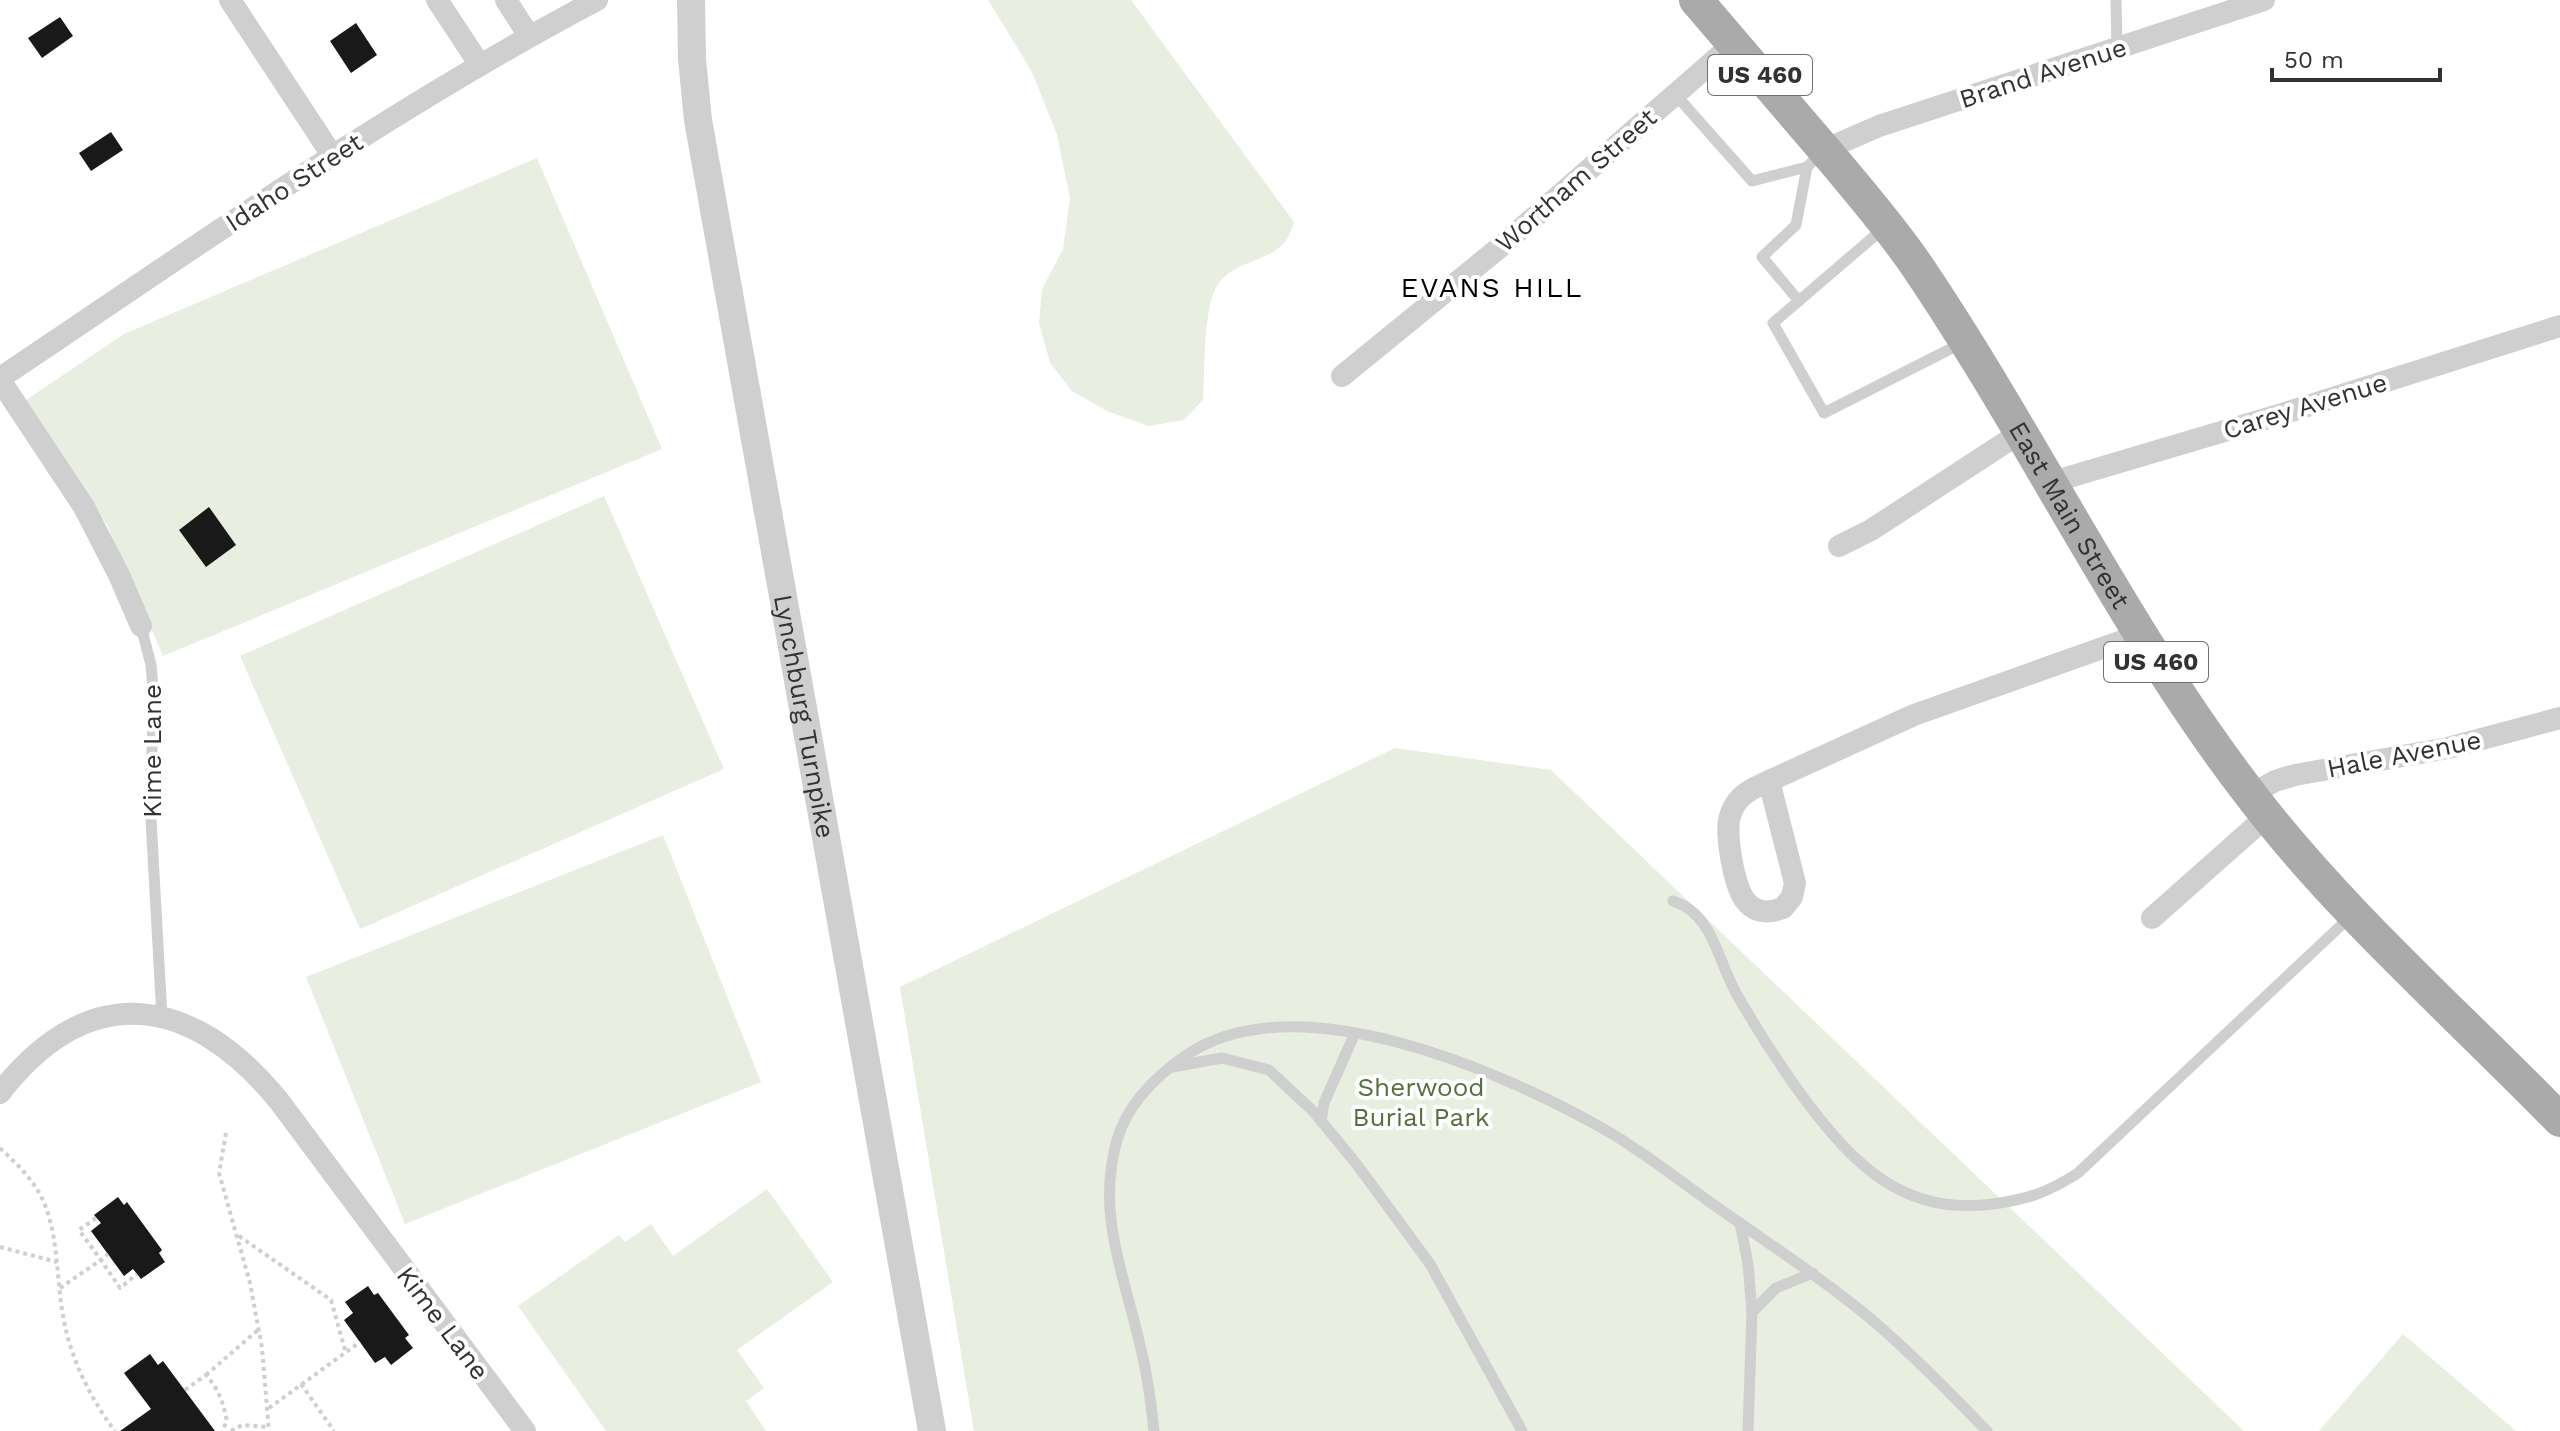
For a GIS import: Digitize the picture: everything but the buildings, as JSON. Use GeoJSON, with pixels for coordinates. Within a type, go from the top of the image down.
{"type":"FeatureCollection","features":[{"type":"Feature","properties":{"kind":"main road","name":"East Main Street"},"geometry":{"type":"LineString","coordinates":[[1696,0],[1733,44],[1816,158],[1888,225],[1966,341],[2181,701],[2258,805],[2354,913],[2560,1120]]}},
{"type":"Feature","properties":{"kind":"street"},"geometry":{"type":"LineString","coordinates":[[230,0],[332,155]]}},
{"type":"Feature","properties":{"kind":"street"},"geometry":{"type":"LineString","coordinates":[[437,0],[480,65]]}},
{"type":"Feature","properties":{"kind":"street"},"geometry":{"type":"LineString","coordinates":[[506,0],[529,36]]}},
{"type":"Feature","properties":{"kind":"street","name":"Idaho Street"},"geometry":{"type":"LineString","coordinates":[[0,379],[332,155],[529,36],[597,0]]}},
{"type":"Feature","properties":{"kind":"street","name":"Lynchburg Turnpike"},"geometry":{"type":"LineString","coordinates":[[691,0],[692,59],[698,120],[932,1431]]}},
{"type":"Feature","properties":{"kind":"street","name":"Brand Avenue"},"geometry":{"type":"LineString","coordinates":[[1816,158],[1879,126],[2117,49],[2214,8],[2264,0]]}},
{"type":"Feature","properties":{"kind":"street","name":"Wortham Street"},"geometry":{"type":"LineString","coordinates":[[1342,376],[1499,248],[1733,44]]}},
{"type":"Feature","properties":{"kind":"street","name":"Carey Avenue"},"geometry":{"type":"LineString","coordinates":[[2049,483],[2282,414],[2560,326]]}},
{"type":"Feature","properties":{"kind":"street","name":"Kime Lane"},"geometry":{"type":"LineString","coordinates":[[0,379],[84,507],[141,626]]}},
{"type":"Feature","properties":{"kind":"street"},"geometry":{"type":"LineString","coordinates":[[1839,546],[1871,530],[2020,433]]}},
{"type":"Feature","properties":{"kind":"street"},"geometry":{"type":"LineString","coordinates":[[1769,781],[1795,883],[1792,897],[1783,908],[1762,912],[1743,898],[1735,881],[1729,844],[1729,815],[1748,791],[1769,781],[1914,715],[2139,635]]}},
{"type":"Feature","properties":{"kind":"street","name":"Hale Avenue"},"geometry":{"type":"LineString","coordinates":[[2152,918],[2258,805],[2275,781],[2448,748],[2560,718]]}},
{"type":"Feature","properties":{"kind":"street","name":"Kime Lane"},"geometry":{"type":"LineString","coordinates":[[0,1093],[26,1064],[77,1027],[102,1016],[126,1012],[162,1018],[204,1033],[235,1054],[258,1075],[525,1431]]}},
{"type":"Feature","properties":{"kind":"lane"},"geometry":{"type":"LineString","coordinates":[[2116,0],[2117,49]]}},
{"type":"Feature","properties":{"kind":"lane"},"geometry":{"type":"LineString","coordinates":[[1675,94],[1752,181],[1816,158]]}},
{"type":"Feature","properties":{"kind":"lane"},"geometry":{"type":"LineString","coordinates":[[1799,301],[1762,257],[1796,225],[1816,158]]}},
{"type":"Feature","properties":{"kind":"lane"},"geometry":{"type":"LineString","coordinates":[[1888,225],[1773,323],[1824,413],[1966,341]]}},
{"type":"Feature","properties":{"kind":"lane","name":"Kime Lane"},"geometry":{"type":"LineString","coordinates":[[141,626],[151,665],[154,700],[150,801],[162,1018]]}},
{"type":"Feature","properties":{"kind":"lane"},"geometry":{"type":"LineString","coordinates":[[1673,901],[1688,906],[1703,921],[1734,989],[1756,1027],[1830,1133],[1859,1163],[1883,1183],[1915,1198],[1943,1205],[1979,1206],[2028,1199],[2052,1190],[2078,1173],[2354,913]]}},
{"type":"Feature","properties":{"kind":"lane"},"geometry":{"type":"LineString","coordinates":[[1154,1431],[1141,1345],[1111,1235],[1110,1174],[1118,1138],[1129,1112],[1145,1089],[1168,1068],[1206,1043],[1238,1032],[1303,1026],[1355,1033],[1414,1048],[1542,1097],[1604,1129],[1813,1273],[1873,1321],[1987,1431]]}},
{"type":"Feature","properties":{"kind":"lane"},"geometry":{"type":"LineString","coordinates":[[1321,1121],[1324,1103],[1355,1033]]}},
{"type":"Feature","properties":{"kind":"lane"},"geometry":{"type":"LineString","coordinates":[[1168,1068],[1222,1058],[1269,1070],[1321,1121],[1430,1264],[1522,1431]]}},
{"type":"Feature","properties":{"kind":"lane"},"geometry":{"type":"LineString","coordinates":[[1740,1223],[1748,1264],[1752,1312],[1748,1431]]}},
{"type":"Feature","properties":{"kind":"lane"},"geometry":{"type":"LineString","coordinates":[[1752,1312],[1776,1288],[1813,1273]]}},
{"type":"Feature","properties":{"kind":"path"},"geometry":{"type":"LineString","coordinates":[[226,1133],[219,1173],[250,1283],[269,1408],[269,1429],[242,1425],[231,1431]]}},
{"type":"Feature","properties":{"kind":"path"},"geometry":{"type":"LineString","coordinates":[[0,1148],[29,1176],[44,1203],[53,1229],[65,1325],[73,1356],[90,1392],[115,1431]]}},
{"type":"Feature","properties":{"kind":"path"},"geometry":{"type":"LineString","coordinates":[[96,1218],[79,1230],[120,1288],[137,1274]]}},
{"type":"Feature","properties":{"kind":"path"},"geometry":{"type":"LineString","coordinates":[[237,1235],[331,1300],[345,1350]]}},
{"type":"Feature","properties":{"kind":"path"},"geometry":{"type":"LineString","coordinates":[[0,1247],[57,1262]]}},
{"type":"Feature","properties":{"kind":"path"},"geometry":{"type":"LineString","coordinates":[[60,1288],[108,1254]]}},
{"type":"Feature","properties":{"kind":"path"},"geometry":{"type":"LineString","coordinates":[[185,1390],[259,1329]]}},
{"type":"Feature","properties":{"kind":"path"},"geometry":{"type":"LineString","coordinates":[[269,1408],[360,1342]]}},
{"type":"Feature","properties":{"kind":"path"},"geometry":{"type":"LineString","coordinates":[[206,1375],[220,1393],[224,1406],[227,1421],[222,1431]]}},
{"type":"Feature","properties":{"kind":"path"},"geometry":{"type":"LineString","coordinates":[[301,1384],[334,1431]]}},
{"type":"Feature","properties":{"kind":"green space"},"geometry":{"type":"Polygon","coordinates":[[[988,0],[1131,0],[1294,222],[1283,244],[1229,273],[1216,288],[1207,326],[1203,400],[1184,420],[1148,426],[1107,411],[1072,391],[1050,363],[1039,323],[1042,289],[1063,249],[1070,198],[1057,135],[1032,72],[988,0]]]}},
{"type":"Feature","properties":{"kind":"green space"},"geometry":{"type":"Polygon","coordinates":[[[537,158],[662,449],[163,656],[107,525],[26,400],[124,334],[537,158]]]}},
{"type":"Feature","properties":{"kind":"green space"},"geometry":{"type":"Polygon","coordinates":[[[604,496],[724,769],[360,929],[240,656],[604,496]]]}},
{"type":"Feature","properties":{"kind":"green space","name":"Sherwood Burial Park"},"geometry":{"type":"Polygon","coordinates":[[[1395,748],[1551,770],[2244,1431],[974,1431],[900,987],[1395,748]]]}},
{"type":"Feature","properties":{"kind":"green space"},"geometry":{"type":"Polygon","coordinates":[[[663,835],[761,1082],[405,1224],[306,977],[663,835]]]}},
{"type":"Feature","properties":{"kind":"green space"},"geometry":{"type":"Polygon","coordinates":[[[767,1189],[833,1282],[737,1350],[764,1388],[746,1401],[766,1431],[606,1431],[518,1306],[619,1235],[625,1242],[651,1224],[673,1256],[767,1189]]]}},
{"type":"Feature","properties":{"kind":"green space"},"geometry":{"type":"Polygon","coordinates":[[[2403,1334],[2516,1431],[2319,1431],[2403,1334]]]}},
{"type":"Feature","properties":{"kind":"district","name":"EVANS HILL"},"geometry":{"type":"Point","coordinates":[1492,287]}}]}
